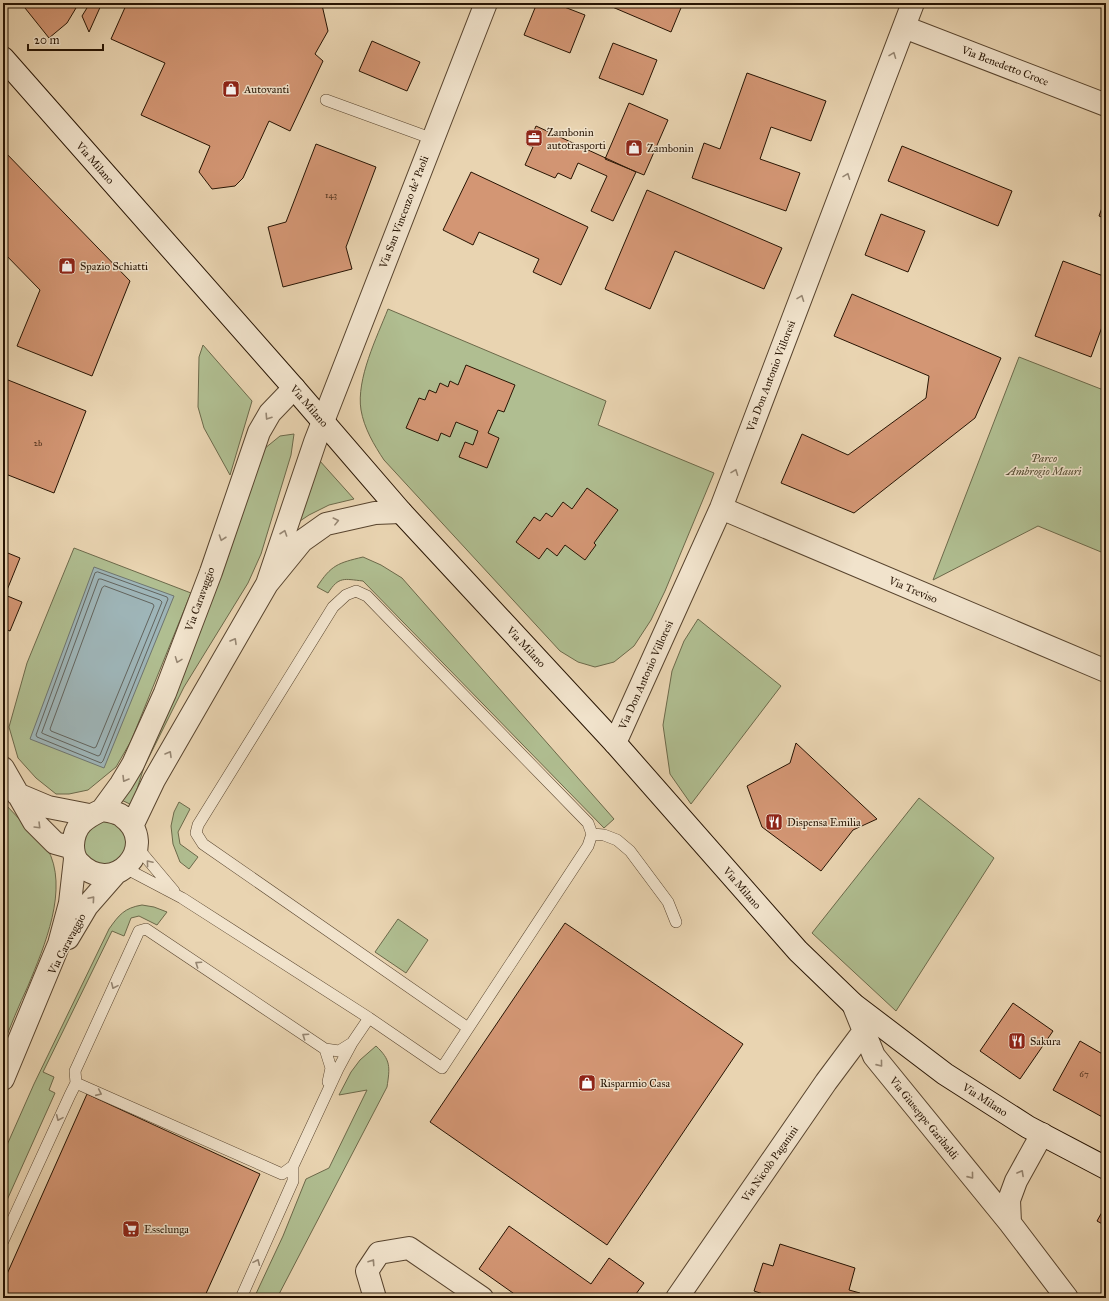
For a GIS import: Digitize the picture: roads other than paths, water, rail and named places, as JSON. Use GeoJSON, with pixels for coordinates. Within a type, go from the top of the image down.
{"type":"FeatureCollection","features":[{"type":"Feature","properties":{"kind":"street","name":"Via San Vincenzo de' Paoli"},"geometry":{"type":"LineString","coordinates":[[323,422],[486,3]]}},
{"type":"Feature","properties":{"kind":"street","name":"Via Don Antonio Villoresi"},"geometry":{"type":"LineString","coordinates":[[615,743],[721,508],[913,3]]}},
{"type":"Feature","properties":{"kind":"street","name":"Via Benedetto Croce"},"geometry":{"type":"LineString","coordinates":[[904,27],[1106,106]]}},
{"type":"Feature","properties":{"kind":"street","name":"Via Milano"},"geometry":{"type":"LineString","coordinates":[[3,58],[294,388],[401,512],[615,743],[798,951],[853,1004],[945,1074],[1017,1120],[1106,1168]]}},
{"type":"Feature","properties":{"kind":"street","name":"Via Caravaggio"},"geometry":{"type":"LineString","coordinates":[[96,813],[121,784],[134,764],[165,693],[210,572],[259,432],[270,413],[294,388]]}},
{"type":"Feature","properties":{"kind":"street"},"geometry":{"type":"LineString","coordinates":[[267,584],[323,422]]}},
{"type":"Feature","properties":{"kind":"street","name":"Via Treviso"},"geometry":{"type":"LineString","coordinates":[[721,508],[1106,671]]}},
{"type":"Feature","properties":{"kind":"street"},"geometry":{"type":"LineString","coordinates":[[132,826],[154,780],[267,584],[302,541],[326,524],[375,513],[401,512]]}},
{"type":"Feature","properties":{"kind":"street"},"geometry":{"type":"LineString","coordinates":[[3,768],[17,794],[34,822],[56,843],[74,853],[83,867],[93,873],[104,876],[120,871],[134,858],[137,847],[136,836],[132,826],[121,816],[48,807],[17,794]]}},
{"type":"Feature","properties":{"kind":"street"},"geometry":{"type":"LineString","coordinates":[[74,853],[74,836],[78,826],[96,813]]}},
{"type":"Feature","properties":{"kind":"street","name":"Via Caravaggio"},"geometry":{"type":"LineString","coordinates":[[3,1078],[59,944],[70,903],[74,853]]}},
{"type":"Feature","properties":{"kind":"street","name":"Via Caravaggio"},"geometry":{"type":"LineString","coordinates":[[28,1020],[68,939],[87,906],[120,871]]}},
{"type":"Feature","properties":{"kind":"street","name":"Via Giuseppe Garibaldi"},"geometry":{"type":"LineString","coordinates":[[853,1004],[874,1056],[1010,1223],[1067,1298]]}},
{"type":"Feature","properties":{"kind":"street","name":"Via Nicolò Paganini"},"geometry":{"type":"LineString","coordinates":[[677,1298],[826,1082],[864,1031]]}},
{"type":"Feature","properties":{"kind":"street"},"geometry":{"type":"LineString","coordinates":[[1010,1223],[1009,1200],[1016,1181],[1042,1134]]}},
{"type":"Feature","properties":{"kind":"street"},"geometry":{"type":"LineString","coordinates":[[375,1298],[367,1271],[379,1253],[409,1248],[482,1298]]}},
{"type":"Feature","properties":{"kind":"lane"},"geometry":{"type":"LineString","coordinates":[[326,100],[433,139]]}},
{"type":"Feature","properties":{"kind":"lane"},"geometry":{"type":"LineString","coordinates":[[120,871],[182,898],[369,1018],[442,1068],[588,846],[592,834],[588,823],[367,596],[356,591],[346,595],[333,607],[198,825],[196,833],[203,844],[468,1028]]}},
{"type":"Feature","properties":{"kind":"lane"},"geometry":{"type":"LineString","coordinates":[[592,834],[604,835],[617,840],[630,852],[668,902],[676,922]]}},
{"type":"Feature","properties":{"kind":"lane"},"geometry":{"type":"LineString","coordinates":[[137,847],[182,898]]}},
{"type":"Feature","properties":{"kind":"lane"},"geometry":{"type":"LineString","coordinates":[[3,1241],[76,1083],[75,1071],[139,931],[146,929],[325,1050],[339,1051],[352,1043]]}},
{"type":"Feature","properties":{"kind":"lane"},"geometry":{"type":"LineString","coordinates":[[241,1298],[292,1181],[293,1166],[324,1098],[352,1043],[369,1018]]}},
{"type":"Feature","properties":{"kind":"lane"},"geometry":{"type":"LineString","coordinates":[[324,1098],[331,1068],[325,1050]]}},
{"type":"Feature","properties":{"kind":"lane"},"geometry":{"type":"LineString","coordinates":[[76,1083],[282,1174],[293,1166]]}},
{"type":"Feature","properties":{"kind":"water"},"geometry":{"type":"Polygon","coordinates":[[[94,567],[174,596],[104,768],[30,739],[94,567]]]}},
{"type":"Feature","properties":{"kind":"place","name":"Autovanti"},"geometry":{"type":"Point","coordinates":[231,89]}},
{"type":"Feature","properties":{"kind":"place","name":"Zambonin autotrasporti"},"geometry":{"type":"Point","coordinates":[534,138]}},
{"type":"Feature","properties":{"kind":"place","name":"Zambonin"},"geometry":{"type":"Point","coordinates":[634,148]}},
{"type":"Feature","properties":{"kind":"place","name":"Spazio Schiatti"},"geometry":{"type":"Point","coordinates":[67,266]}},
{"type":"Feature","properties":{"kind":"place","name":"Dispensa Emilia"},"geometry":{"type":"Point","coordinates":[774,822]}},
{"type":"Feature","properties":{"kind":"place","name":"Sakura"},"geometry":{"type":"Point","coordinates":[1017,1041]}},
{"type":"Feature","properties":{"kind":"place","name":"Risparmio Casa"},"geometry":{"type":"Point","coordinates":[587,1083]}},
{"type":"Feature","properties":{"kind":"place","name":"Esselunga"},"geometry":{"type":"Point","coordinates":[131,1229]}},
{"type":"Feature","properties":{"kind":"park label","name":"Parco Ambrogio Mauri"},"geometry":{"type":"Point","coordinates":[1044,464]}}]}
